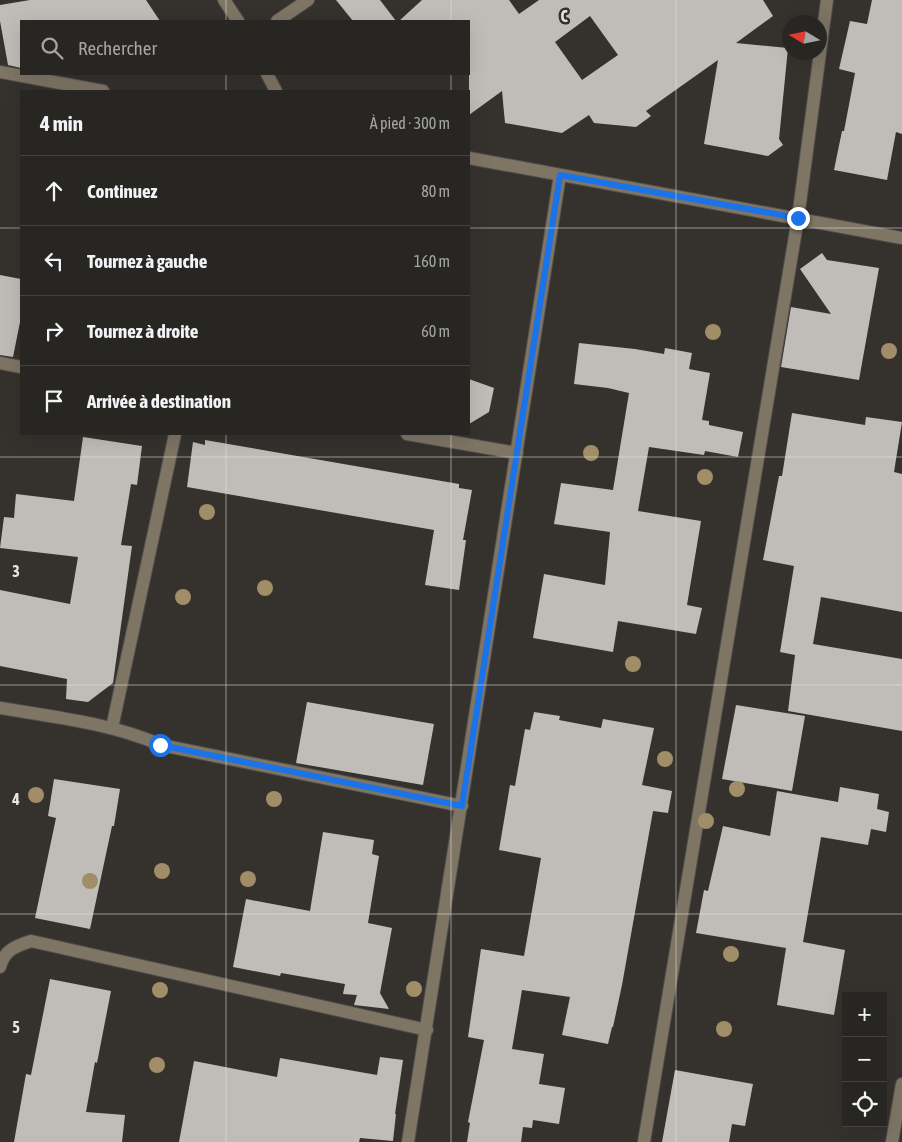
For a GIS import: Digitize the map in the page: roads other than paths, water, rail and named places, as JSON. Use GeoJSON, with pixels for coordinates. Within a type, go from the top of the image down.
{"type":"FeatureCollection","features":[{"type":"Feature","properties":{"kind":"street"},"geometry":{"type":"LineString","coordinates":[[224,0],[237,20]]}},
{"type":"Feature","properties":{"kind":"street"},"geometry":{"type":"LineString","coordinates":[[278,20],[308,0]]}},
{"type":"Feature","properties":{"kind":"street"},"geometry":{"type":"LineString","coordinates":[[644,1142],[798,218],[827,0]]}},
{"type":"Feature","properties":{"kind":"street"},"geometry":{"type":"LineString","coordinates":[[0,72],[98,90]]}},
{"type":"Feature","properties":{"kind":"street"},"geometry":{"type":"LineString","coordinates":[[268,75],[275,90]]}},
{"type":"Feature","properties":{"kind":"street"},"geometry":{"type":"LineString","coordinates":[[470,158],[902,238]]}},
{"type":"Feature","properties":{"kind":"street"},"geometry":{"type":"LineString","coordinates":[[408,1142],[560,175]]}},
{"type":"Feature","properties":{"kind":"street"},"geometry":{"type":"LineString","coordinates":[[0,363],[20,367]]}},
{"type":"Feature","properties":{"kind":"street"},"geometry":{"type":"LineString","coordinates":[[112,728],[175,435]]}},
{"type":"Feature","properties":{"kind":"street"},"geometry":{"type":"LineString","coordinates":[[414,435],[517,453]]}},
{"type":"Feature","properties":{"kind":"street"},"geometry":{"type":"LineString","coordinates":[[0,708],[112,728],[137,734],[160,745],[462,806]]}},
{"type":"Feature","properties":{"kind":"street"},"geometry":{"type":"LineString","coordinates":[[0,967],[1,962],[12,948],[31,941],[426,1030]]}},
{"type":"Feature","properties":{"kind":"street"},"geometry":{"type":"LineString","coordinates":[[892,1142],[902,1084]]}}]}
